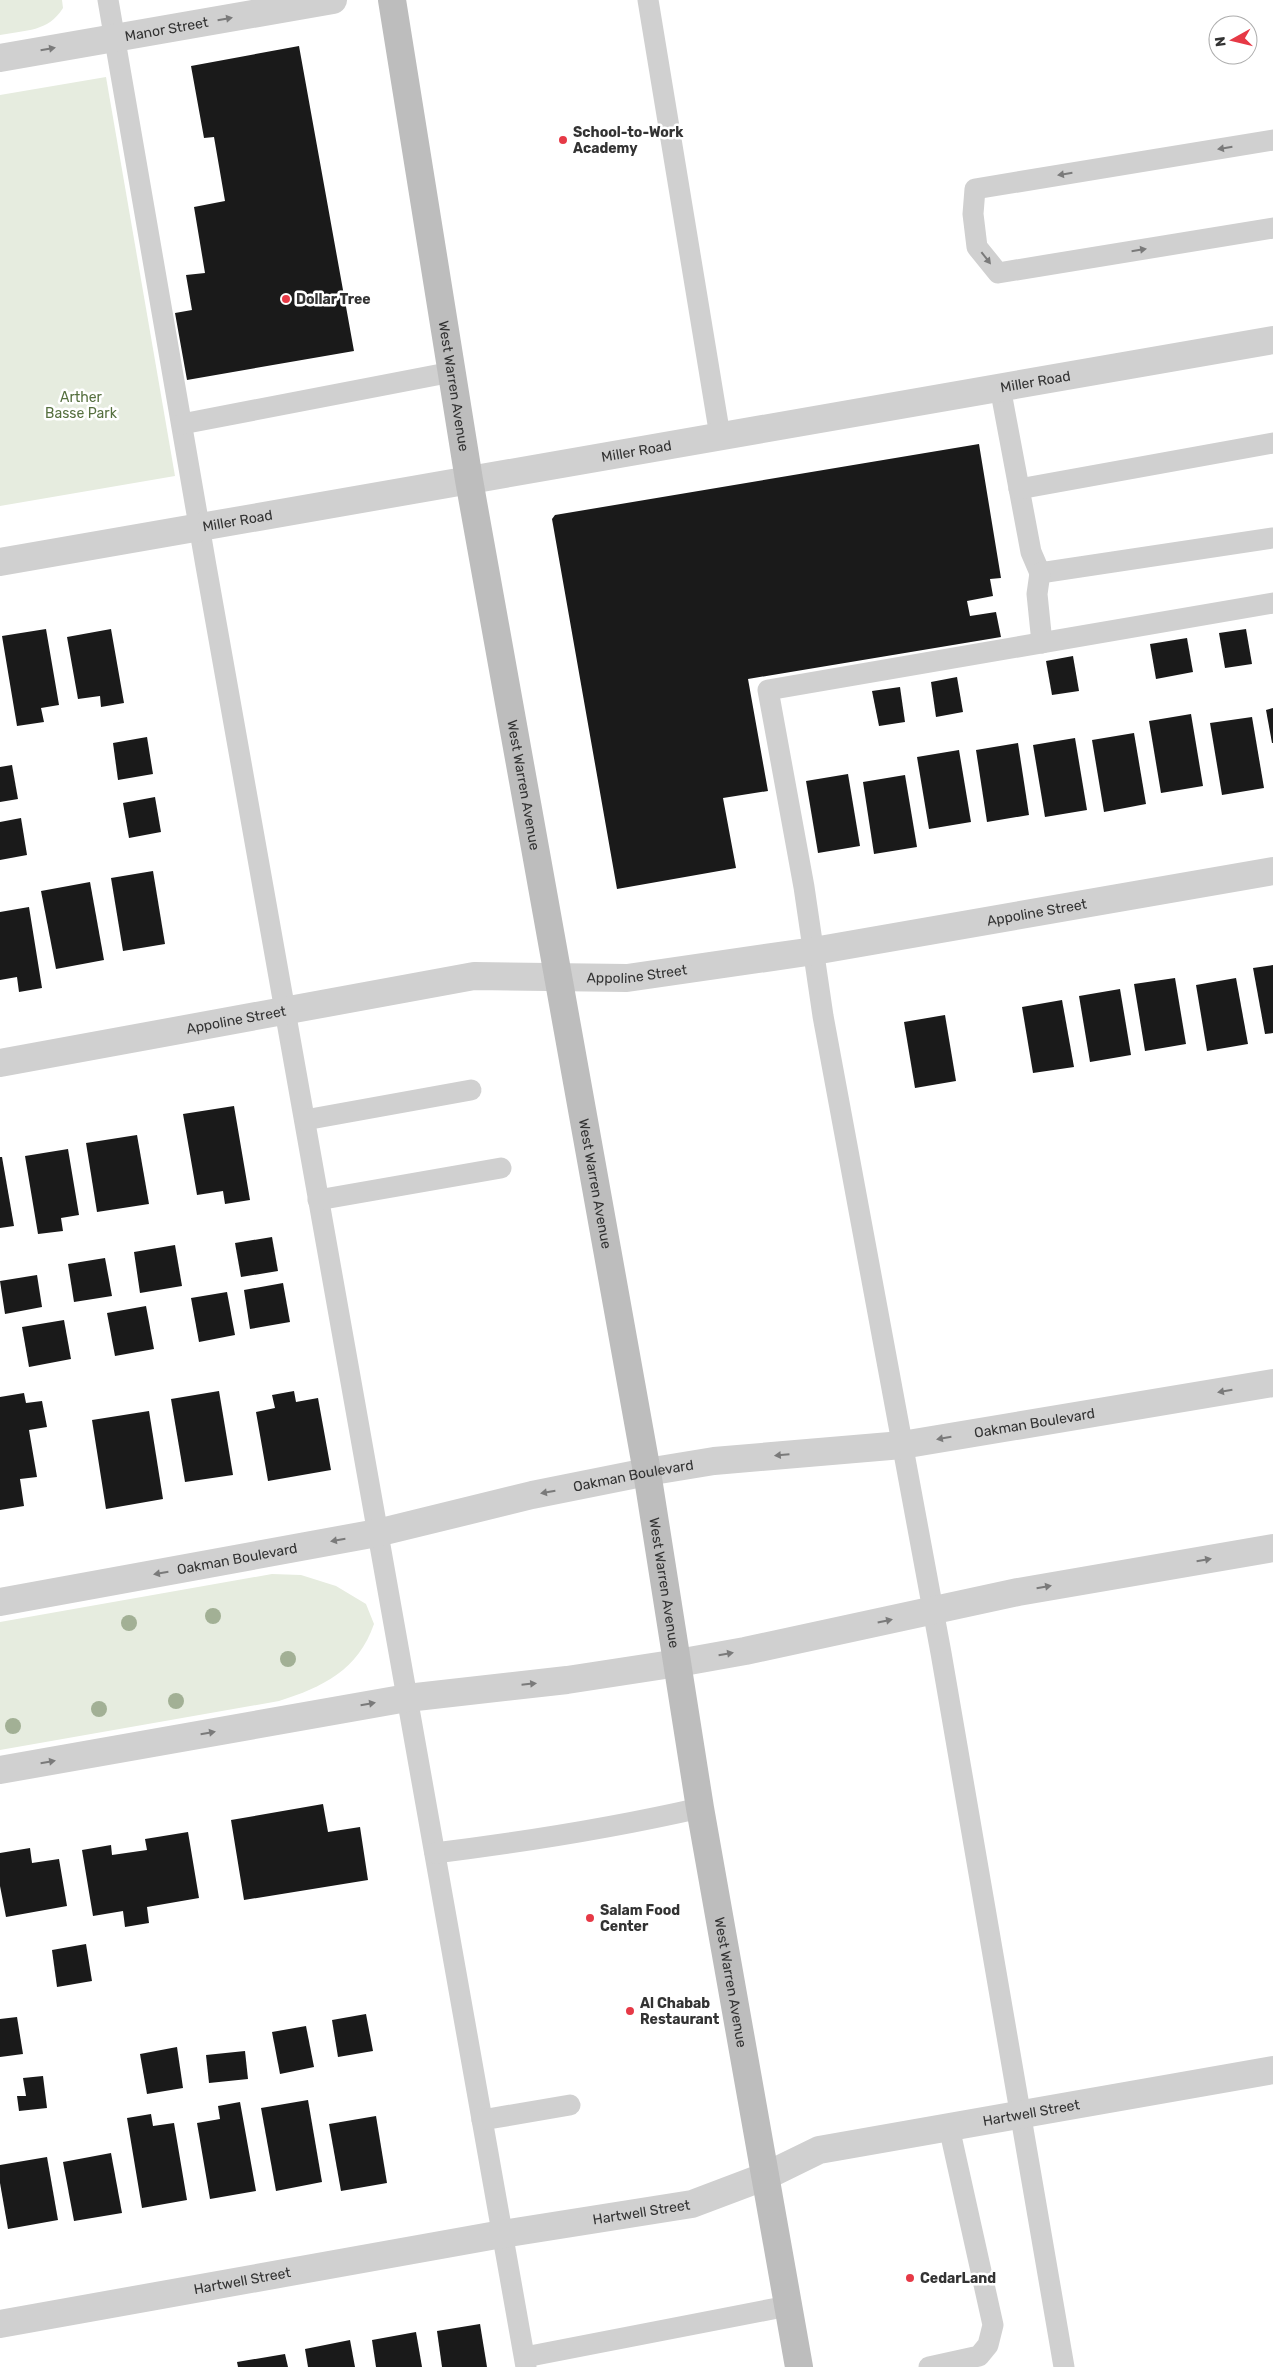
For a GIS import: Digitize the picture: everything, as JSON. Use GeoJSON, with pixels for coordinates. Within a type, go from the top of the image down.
{"type":"FeatureCollection","features":[{"type":"Feature","properties":{"kind":"main road","name":"West Warren Avenue"},"geometry":{"type":"LineString","coordinates":[[392,0],[469,480],[504,667],[557,979],[647,1472],[700,1808],[798,2367]]}},
{"type":"Feature","properties":{"kind":"street","name":"Manor Street"},"geometry":{"type":"LineString","coordinates":[[0,58],[333,0]]}},
{"type":"Feature","properties":{"kind":"street","name":"Miller Road"},"geometry":{"type":"LineString","coordinates":[[0,562],[1273,340]]}},
{"type":"Feature","properties":{"kind":"street","name":"Appoline Street"},"geometry":{"type":"LineString","coordinates":[[0,1063],[474,976],[557,979],[627,978],[814,951],[1273,872]]}},
{"type":"Feature","properties":{"kind":"street","name":"Oakman Boulevard"},"geometry":{"type":"LineString","coordinates":[[0,1602],[377,1533],[532,1495],[647,1472],[714,1461],[902,1445],[1273,1383]]}},
{"type":"Feature","properties":{"kind":"street"},"geometry":{"type":"LineString","coordinates":[[0,1770],[407,1698],[567,1680],[678,1663],[745,1651],[1018,1592],[1273,1548]]}},
{"type":"Feature","properties":{"kind":"street","name":"Hartwell Street"},"geometry":{"type":"LineString","coordinates":[[0,2324],[502,2234],[692,2204],[766,2176],[819,2150],[1273,2070]]}},
{"type":"Feature","properties":{"kind":"lane"},"geometry":{"type":"LineString","coordinates":[[108,0],[199,527],[525,2362],[788,2306]]}},
{"type":"Feature","properties":{"kind":"lane"},"geometry":{"type":"LineString","coordinates":[[648,0],[720,436]]}},
{"type":"Feature","properties":{"kind":"lane"},"geometry":{"type":"LineString","coordinates":[[1273,140],[975,189],[974,214],[977,247],[998,273],[1273,228]]}},
{"type":"Feature","properties":{"kind":"lane"},"geometry":{"type":"LineString","coordinates":[[182,424],[452,372]]}},
{"type":"Feature","properties":{"kind":"lane"},"geometry":{"type":"LineString","coordinates":[[1000,387],[1031,552],[1040,573],[1037,594],[1042,643]]}},
{"type":"Feature","properties":{"kind":"lane"},"geometry":{"type":"LineString","coordinates":[[1019,489],[1273,443]]}},
{"type":"Feature","properties":{"kind":"lane"},"geometry":{"type":"LineString","coordinates":[[1040,573],[1273,538]]}},
{"type":"Feature","properties":{"kind":"lane"},"geometry":{"type":"LineString","coordinates":[[1064,2367],[933,1611],[824,1016],[768,690],[1273,603]]}},
{"type":"Feature","properties":{"kind":"lane"},"geometry":{"type":"LineString","coordinates":[[305,1120],[471,1090]]}},
{"type":"Feature","properties":{"kind":"lane"},"geometry":{"type":"LineString","coordinates":[[318,1200],[501,1168]]}},
{"type":"Feature","properties":{"kind":"lane"},"geometry":{"type":"LineString","coordinates":[[435,1853],[518,1843],[622,1826],[700,1808]]}},
{"type":"Feature","properties":{"kind":"lane"},"geometry":{"type":"LineString","coordinates":[[482,2120],[570,2105]]}},
{"type":"Feature","properties":{"kind":"lane"},"geometry":{"type":"LineString","coordinates":[[929,2367],[979,2356],[988,2345],[993,2325],[949,2127]]}},
{"type":"Feature","properties":{"kind":"green space"},"geometry":{"type":"Polygon","coordinates":[[[0,0],[62,0],[63,8],[50,22],[36,29],[0,35],[0,0]]]}},
{"type":"Feature","properties":{"kind":"green space","name":"Arther Basse Park"},"geometry":{"type":"Polygon","coordinates":[[[106,77],[175,476],[0,506],[0,95],[106,77]]]}},
{"type":"Feature","properties":{"kind":"green space"},"geometry":{"type":"Polygon","coordinates":[[[272,1574],[301,1575],[336,1586],[366,1604],[374,1624],[367,1640],[349,1665],[324,1683],[279,1701],[0,1750],[0,1622],[272,1574]]]}},
{"type":"Feature","properties":{"kind":"building"},"geometry":{"type":"Polygon","coordinates":[[[299,46],[354,351],[187,380],[175,313],[192,310],[186,275],[205,273],[194,207],[225,201],[214,137],[204,138],[191,66],[299,46]]]}},
{"type":"Feature","properties":{"kind":"building"},"geometry":{"type":"Polygon","coordinates":[[[979,444],[1001,578],[990,579],[993,596],[967,601],[970,616],[996,612],[1001,637],[748,679],[768,791],[723,798],[736,868],[617,889],[552,519],[555,515],[979,444]]]}},
{"type":"Feature","properties":{"kind":"building"},"geometry":{"type":"Polygon","coordinates":[[[46,629],[59,705],[41,708],[44,722],[17,726],[2,636],[46,629]]]}},
{"type":"Feature","properties":{"kind":"building"},"geometry":{"type":"Polygon","coordinates":[[[111,629],[124,703],[101,707],[100,696],[78,699],[67,637],[111,629]]]}},
{"type":"Feature","properties":{"kind":"building"},"geometry":{"type":"Polygon","coordinates":[[[1246,629],[1252,664],[1225,668],[1219,633],[1246,629]]]}},
{"type":"Feature","properties":{"kind":"building"},"geometry":{"type":"Polygon","coordinates":[[[1187,638],[1193,672],[1156,679],[1150,644],[1187,638]]]}},
{"type":"Feature","properties":{"kind":"building"},"geometry":{"type":"Polygon","coordinates":[[[1073,656],[1079,691],[1052,695],[1046,661],[1073,656]]]}},
{"type":"Feature","properties":{"kind":"building"},"geometry":{"type":"Polygon","coordinates":[[[957,677],[963,712],[936,717],[931,682],[957,677]]]}},
{"type":"Feature","properties":{"kind":"building"},"geometry":{"type":"Polygon","coordinates":[[[900,687],[905,722],[879,726],[872,691],[900,687]]]}},
{"type":"Feature","properties":{"kind":"building"},"geometry":{"type":"Polygon","coordinates":[[[1273,708],[1273,743],[1272,743],[1266,710],[1273,708]]]}},
{"type":"Feature","properties":{"kind":"building"},"geometry":{"type":"Polygon","coordinates":[[[1191,714],[1203,786],[1161,793],[1149,721],[1191,714]]]}},
{"type":"Feature","properties":{"kind":"building"},"geometry":{"type":"Polygon","coordinates":[[[1252,717],[1264,788],[1222,795],[1210,723],[1252,717]]]}},
{"type":"Feature","properties":{"kind":"building"},"geometry":{"type":"Polygon","coordinates":[[[1134,733],[1146,804],[1104,812],[1092,740],[1134,733]]]}},
{"type":"Feature","properties":{"kind":"building"},"geometry":{"type":"Polygon","coordinates":[[[147,737],[153,774],[118,780],[113,743],[147,737]]]}},
{"type":"Feature","properties":{"kind":"building"},"geometry":{"type":"Polygon","coordinates":[[[1075,738],[1087,810],[1045,817],[1033,745],[1075,738]]]}},
{"type":"Feature","properties":{"kind":"building"},"geometry":{"type":"Polygon","coordinates":[[[1018,743],[1029,815],[987,822],[976,750],[1018,743]]]}},
{"type":"Feature","properties":{"kind":"building"},"geometry":{"type":"Polygon","coordinates":[[[959,750],[971,822],[929,829],[917,757],[959,750]]]}},
{"type":"Feature","properties":{"kind":"building"},"geometry":{"type":"Polygon","coordinates":[[[12,765],[18,799],[0,802],[0,767],[12,765]]]}},
{"type":"Feature","properties":{"kind":"building"},"geometry":{"type":"Polygon","coordinates":[[[848,774],[860,846],[818,853],[806,781],[848,774]]]}},
{"type":"Feature","properties":{"kind":"building"},"geometry":{"type":"Polygon","coordinates":[[[905,775],[917,847],[874,854],[863,782],[905,775]]]}},
{"type":"Feature","properties":{"kind":"building"},"geometry":{"type":"Polygon","coordinates":[[[155,797],[161,832],[129,838],[123,803],[155,797]]]}},
{"type":"Feature","properties":{"kind":"building"},"geometry":{"type":"Polygon","coordinates":[[[21,818],[27,855],[0,860],[0,822],[21,818]]]}},
{"type":"Feature","properties":{"kind":"building"},"geometry":{"type":"Polygon","coordinates":[[[153,871],[165,944],[123,951],[111,878],[153,871]]]}},
{"type":"Feature","properties":{"kind":"building"},"geometry":{"type":"Polygon","coordinates":[[[90,882],[104,960],[56,969],[41,891],[90,882]]]}},
{"type":"Feature","properties":{"kind":"building"},"geometry":{"type":"Polygon","coordinates":[[[29,907],[42,988],[19,992],[17,977],[0,980],[0,912],[29,907]]]}},
{"type":"Feature","properties":{"kind":"building"},"geometry":{"type":"Polygon","coordinates":[[[1273,965],[1273,1033],[1265,1034],[1253,968],[1273,965]]]}},
{"type":"Feature","properties":{"kind":"building"},"geometry":{"type":"Polygon","coordinates":[[[1175,978],[1186,1044],[1145,1051],[1134,984],[1175,978]]]}},
{"type":"Feature","properties":{"kind":"building"},"geometry":{"type":"Polygon","coordinates":[[[1236,978],[1248,1044],[1207,1051],[1196,985],[1236,978]]]}},
{"type":"Feature","properties":{"kind":"building"},"geometry":{"type":"Polygon","coordinates":[[[1120,989],[1131,1055],[1090,1062],[1079,996],[1120,989]]]}},
{"type":"Feature","properties":{"kind":"building"},"geometry":{"type":"Polygon","coordinates":[[[1062,1000],[1074,1067],[1033,1073],[1022,1007],[1062,1000]]]}},
{"type":"Feature","properties":{"kind":"building"},"geometry":{"type":"Polygon","coordinates":[[[945,1015],[956,1081],[915,1088],[904,1022],[945,1015]]]}},
{"type":"Feature","properties":{"kind":"building"},"geometry":{"type":"Polygon","coordinates":[[[234,1106],[250,1200],[225,1204],[223,1191],[197,1195],[183,1114],[234,1106]]]}},
{"type":"Feature","properties":{"kind":"building"},"geometry":{"type":"Polygon","coordinates":[[[137,1135],[149,1204],[97,1212],[86,1143],[137,1135]]]}},
{"type":"Feature","properties":{"kind":"building"},"geometry":{"type":"Polygon","coordinates":[[[68,1149],[79,1215],[61,1218],[63,1231],[38,1234],[25,1156],[68,1149]]]}},
{"type":"Feature","properties":{"kind":"building"},"geometry":{"type":"Polygon","coordinates":[[[0,1157],[2,1157],[14,1226],[0,1228],[0,1157]]]}},
{"type":"Feature","properties":{"kind":"building"},"geometry":{"type":"Polygon","coordinates":[[[272,1237],[278,1271],[241,1277],[235,1243],[272,1237]]]}},
{"type":"Feature","properties":{"kind":"building"},"geometry":{"type":"Polygon","coordinates":[[[175,1245],[182,1286],[140,1293],[134,1252],[175,1245]]]}},
{"type":"Feature","properties":{"kind":"building"},"geometry":{"type":"Polygon","coordinates":[[[105,1258],[112,1296],[74,1302],[68,1264],[105,1258]]]}},
{"type":"Feature","properties":{"kind":"building"},"geometry":{"type":"Polygon","coordinates":[[[37,1275],[42,1307],[5,1314],[0,1281],[37,1275]]]}},
{"type":"Feature","properties":{"kind":"building"},"geometry":{"type":"Polygon","coordinates":[[[283,1283],[290,1322],[250,1329],[244,1290],[283,1283]]]}},
{"type":"Feature","properties":{"kind":"building"},"geometry":{"type":"Polygon","coordinates":[[[227,1292],[235,1335],[199,1342],[191,1298],[227,1292]]]}},
{"type":"Feature","properties":{"kind":"building"},"geometry":{"type":"Polygon","coordinates":[[[146,1306],[154,1349],[115,1356],[107,1313],[146,1306]]]}},
{"type":"Feature","properties":{"kind":"building"},"geometry":{"type":"Polygon","coordinates":[[[64,1320],[71,1359],[29,1367],[22,1327],[64,1320]]]}},
{"type":"Feature","properties":{"kind":"building"},"geometry":{"type":"Polygon","coordinates":[[[219,1391],[233,1475],[185,1482],[171,1399],[219,1391]]]}},
{"type":"Feature","properties":{"kind":"building"},"geometry":{"type":"Polygon","coordinates":[[[294,1391],[296,1402],[318,1398],[331,1470],[268,1481],[256,1412],[275,1408],[272,1395],[294,1391]]]}},
{"type":"Feature","properties":{"kind":"building"},"geometry":{"type":"Polygon","coordinates":[[[24,1393],[26,1403],[42,1401],[47,1427],[29,1430],[37,1477],[20,1479],[24,1506],[0,1510],[0,1397],[24,1393]]]}},
{"type":"Feature","properties":{"kind":"building"},"geometry":{"type":"Polygon","coordinates":[[[149,1411],[163,1499],[106,1509],[92,1420],[149,1411]]]}},
{"type":"Feature","properties":{"kind":"building"},"geometry":{"type":"Polygon","coordinates":[[[323,1804],[328,1832],[360,1827],[368,1880],[244,1900],[231,1820],[323,1804]]]}},
{"type":"Feature","properties":{"kind":"building"},"geometry":{"type":"Polygon","coordinates":[[[188,1832],[199,1898],[147,1907],[149,1923],[125,1927],[123,1911],[93,1916],[82,1850],[111,1845],[112,1855],[147,1850],[145,1839],[188,1832]]]}},
{"type":"Feature","properties":{"kind":"building"},"geometry":{"type":"Polygon","coordinates":[[[30,1848],[32,1863],[59,1859],[67,1906],[6,1917],[0,1886],[0,1853],[30,1848]]]}},
{"type":"Feature","properties":{"kind":"building"},"geometry":{"type":"Polygon","coordinates":[[[86,1944],[92,1981],[57,1987],[52,1950],[86,1944]]]}},
{"type":"Feature","properties":{"kind":"building"},"geometry":{"type":"Polygon","coordinates":[[[366,2014],[373,2051],[338,2057],[332,2020],[366,2014]]]}},
{"type":"Feature","properties":{"kind":"building"},"geometry":{"type":"Polygon","coordinates":[[[17,2017],[23,2054],[0,2057],[0,2019],[17,2017]]]}},
{"type":"Feature","properties":{"kind":"building"},"geometry":{"type":"Polygon","coordinates":[[[306,2026],[314,2067],[280,2074],[272,2032],[306,2026]]]}},
{"type":"Feature","properties":{"kind":"building"},"geometry":{"type":"Polygon","coordinates":[[[177,2047],[183,2088],[147,2094],[140,2054],[177,2047]]]}},
{"type":"Feature","properties":{"kind":"building"},"geometry":{"type":"Polygon","coordinates":[[[245,2051],[248,2079],[209,2083],[206,2055],[245,2051]]]}},
{"type":"Feature","properties":{"kind":"building"},"geometry":{"type":"Polygon","coordinates":[[[43,2076],[47,2108],[19,2111],[17,2096],[26,2096],[23,2078],[43,2076]]]}},
{"type":"Feature","properties":{"kind":"building"},"geometry":{"type":"Polygon","coordinates":[[[308,2100],[322,2182],[276,2191],[261,2108],[308,2100]]]}},
{"type":"Feature","properties":{"kind":"building"},"geometry":{"type":"Polygon","coordinates":[[[240,2102],[256,2191],[210,2199],[197,2123],[220,2119],[218,2106],[240,2102]]]}},
{"type":"Feature","properties":{"kind":"building"},"geometry":{"type":"Polygon","coordinates":[[[151,2114],[153,2126],[174,2123],[187,2200],[142,2208],[127,2118],[151,2114]]]}},
{"type":"Feature","properties":{"kind":"building"},"geometry":{"type":"Polygon","coordinates":[[[376,2116],[387,2183],[341,2191],[329,2124],[376,2116]]]}},
{"type":"Feature","properties":{"kind":"building"},"geometry":{"type":"Polygon","coordinates":[[[111,2153],[122,2213],[74,2221],[63,2162],[111,2153]]]}},
{"type":"Feature","properties":{"kind":"building"},"geometry":{"type":"Polygon","coordinates":[[[47,2157],[58,2220],[8,2229],[0,2183],[0,2165],[47,2157]]]}},
{"type":"Feature","properties":{"kind":"building"},"geometry":{"type":"Polygon","coordinates":[[[480,2324],[487,2367],[442,2367],[437,2331],[480,2324]]]}},
{"type":"Feature","properties":{"kind":"building"},"geometry":{"type":"Polygon","coordinates":[[[416,2332],[422,2367],[376,2367],[372,2340],[416,2332]]]}},
{"type":"Feature","properties":{"kind":"building"},"geometry":{"type":"Polygon","coordinates":[[[350,2340],[355,2367],[308,2367],[305,2349],[350,2340]]]}},
{"type":"Feature","properties":{"kind":"building"},"geometry":{"type":"Polygon","coordinates":[[[285,2354],[288,2367],[238,2367],[237,2362],[285,2354]]]}},
{"type":"Feature","properties":{"kind":"place","name":"School-to-Work Academy"},"geometry":{"type":"Point","coordinates":[563,140]}},
{"type":"Feature","properties":{"kind":"place","name":"Dollar Tree"},"geometry":{"type":"Point","coordinates":[286,299]}},
{"type":"Feature","properties":{"kind":"place","name":"Salam Food Center"},"geometry":{"type":"Point","coordinates":[590,1918]}},
{"type":"Feature","properties":{"kind":"place","name":"Al Chabab Restaurant"},"geometry":{"type":"Point","coordinates":[630,2011]}},
{"type":"Feature","properties":{"kind":"place","name":"CedarLand"},"geometry":{"type":"Point","coordinates":[910,2278]}}]}
